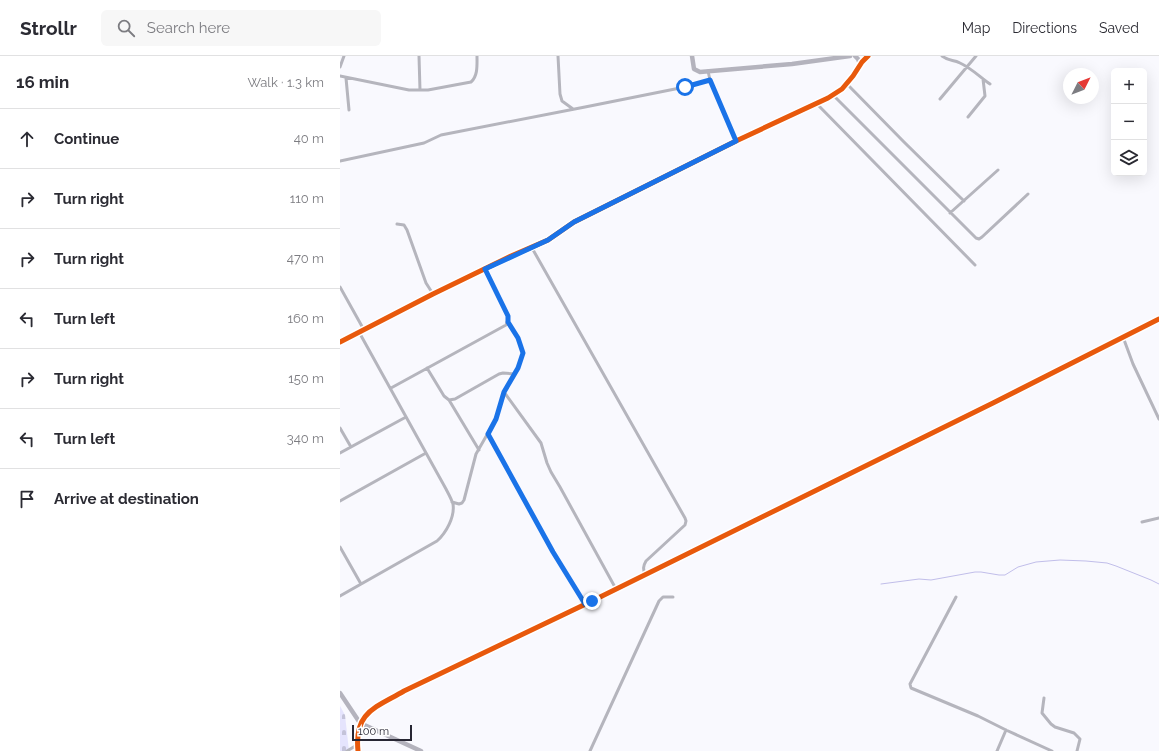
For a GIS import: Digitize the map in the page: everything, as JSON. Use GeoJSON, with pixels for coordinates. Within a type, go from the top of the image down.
{"type":"FeatureCollection","features":[{"type":"Feature","properties":{"kind":"street"},"geometry":{"type":"LineString","coordinates":[[340,66],[344,56]]}},
{"type":"Feature","properties":{"kind":"street"},"geometry":{"type":"LineString","coordinates":[[419,56],[420,90]]}},
{"type":"Feature","properties":{"kind":"street"},"geometry":{"type":"LineString","coordinates":[[340,76],[393,88],[420,90],[471,82],[476,76],[477,56]]}},
{"type":"Feature","properties":{"kind":"street"},"geometry":{"type":"LineString","coordinates":[[558,56],[560,94],[562,101],[573,109]]}},
{"type":"Feature","properties":{"kind":"street"},"geometry":{"type":"LineString","coordinates":[[692,56],[694,69],[700,72],[792,64],[850,56]]}},
{"type":"Feature","properties":{"kind":"street"},"geometry":{"type":"LineString","coordinates":[[855,56],[860,64]]}},
{"type":"Feature","properties":{"kind":"street"},"geometry":{"type":"LineString","coordinates":[[340,342],[433,294],[511,256],[548,240],[574,222],[736,141],[817,104],[842,89],[860,64],[868,56]]}},
{"type":"Feature","properties":{"kind":"street"},"geometry":{"type":"LineString","coordinates":[[942,56],[948,60],[957,61],[967,66],[990,84]]}},
{"type":"Feature","properties":{"kind":"street"},"geometry":{"type":"LineString","coordinates":[[940,99],[976,56]]}},
{"type":"Feature","properties":{"kind":"street"},"geometry":{"type":"LineString","coordinates":[[708,71],[710,80],[736,141]]}},
{"type":"Feature","properties":{"kind":"street"},"geometry":{"type":"LineString","coordinates":[[346,78],[350,110]]}},
{"type":"Feature","properties":{"kind":"street"},"geometry":{"type":"LineString","coordinates":[[968,117],[985,96],[983,79]]}},
{"type":"Feature","properties":{"kind":"street"},"geometry":{"type":"LineString","coordinates":[[340,161],[424,143],[441,135],[678,88],[710,80]]}},
{"type":"Feature","properties":{"kind":"street"},"geometry":{"type":"LineString","coordinates":[[847,84],[964,201]]}},
{"type":"Feature","properties":{"kind":"street"},"geometry":{"type":"LineString","coordinates":[[833,95],[973,236],[979,239],[1028,194]]}},
{"type":"Feature","properties":{"kind":"street"},"geometry":{"type":"LineString","coordinates":[[817,104],[975,265]]}},
{"type":"Feature","properties":{"kind":"street"},"geometry":{"type":"LineString","coordinates":[[950,213],[998,170]]}},
{"type":"Feature","properties":{"kind":"street"},"geometry":{"type":"LineString","coordinates":[[397,224],[404,225],[407,230],[426,283],[433,294]]}},
{"type":"Feature","properties":{"kind":"street"},"geometry":{"type":"LineString","coordinates":[[532,248],[685,518],[685,525],[646,561],[643,568],[644,575]]}},
{"type":"Feature","properties":{"kind":"street"},"geometry":{"type":"LineString","coordinates":[[452,502],[459,504],[464,500],[473,464],[496,419],[504,392],[515,374],[523,353],[518,338],[508,322],[508,316],[485,269]]}},
{"type":"Feature","properties":{"kind":"street"},"geometry":{"type":"LineString","coordinates":[[340,287],[364,330]]}},
{"type":"Feature","properties":{"kind":"street"},"geometry":{"type":"LineString","coordinates":[[358,751],[358,732],[360,723],[364,716],[404,691],[616,589],[986,407],[1159,319]]}},
{"type":"Feature","properties":{"kind":"street"},"geometry":{"type":"LineString","coordinates":[[390,388],[503,327],[508,322]]}},
{"type":"Feature","properties":{"kind":"street"},"geometry":{"type":"LineString","coordinates":[[340,596],[437,541],[442,536],[451,519],[453,508],[452,502],[426,453],[359,332]]}},
{"type":"Feature","properties":{"kind":"street"},"geometry":{"type":"LineString","coordinates":[[1123,337],[1133,364],[1159,419]]}},
{"type":"Feature","properties":{"kind":"street"},"geometry":{"type":"LineString","coordinates":[[427,368],[444,396],[449,400],[479,450]]}},
{"type":"Feature","properties":{"kind":"street"},"geometry":{"type":"LineString","coordinates":[[449,400],[455,399],[499,374],[515,374]]}},
{"type":"Feature","properties":{"kind":"street"},"geometry":{"type":"LineString","coordinates":[[504,392],[541,443],[550,472],[560,487],[616,589]]}},
{"type":"Feature","properties":{"kind":"street"},"geometry":{"type":"LineString","coordinates":[[340,453],[406,417]]}},
{"type":"Feature","properties":{"kind":"street"},"geometry":{"type":"LineString","coordinates":[[340,428],[351,447]]}},
{"type":"Feature","properties":{"kind":"street"},"geometry":{"type":"LineString","coordinates":[[488,434],[553,552],[585,604]]}},
{"type":"Feature","properties":{"kind":"street"},"geometry":{"type":"LineString","coordinates":[[340,501],[426,453]]}},
{"type":"Feature","properties":{"kind":"street"},"geometry":{"type":"LineString","coordinates":[[1142,522],[1159,518]]}},
{"type":"Feature","properties":{"kind":"street"},"geometry":{"type":"LineString","coordinates":[[340,547],[361,584]]}},
{"type":"Feature","properties":{"kind":"street"},"geometry":{"type":"LineString","coordinates":[[590,751],[658,601],[663,597],[673,597]]}},
{"type":"Feature","properties":{"kind":"street"},"geometry":{"type":"LineString","coordinates":[[956,597],[910,684],[911,688],[978,716],[1052,751]]}},
{"type":"Feature","properties":{"kind":"street"},"geometry":{"type":"LineString","coordinates":[[340,693],[360,723],[420,751]]}},
{"type":"Feature","properties":{"kind":"street"},"geometry":{"type":"LineString","coordinates":[[1044,698],[1042,713],[1055,727],[1074,733],[1080,738],[1077,751]]}},
{"type":"Feature","properties":{"kind":"street"},"geometry":{"type":"LineString","coordinates":[[997,751],[1006,730]]}},
{"type":"Feature","properties":{"kind":"street"},"geometry":{"type":"LineString","coordinates":[[347,751],[357,745]]}},
{"type":"Feature","properties":{"kind":"green space"},"geometry":{"type":"Polygon","coordinates":[[[340,706],[345,715],[349,751],[340,751],[340,706]]]}},
{"type":"Feature","properties":{"kind":"waterway"},"geometry":{"type":"LineString","coordinates":[[881,584],[919,579],[931,580],[975,572],[1005,575],[1018,567],[1036,562],[1060,560],[1107,563],[1159,584]]}},
{"type":"Feature","properties":{"kind":"cycle path"},"geometry":{"type":"LineString","coordinates":[[340,342],[433,294],[511,256],[548,240],[574,222],[736,141],[828,98],[842,89],[868,56]]}},
{"type":"Feature","properties":{"kind":"cycle path"},"geometry":{"type":"LineString","coordinates":[[358,751],[359,728],[363,719],[376,707],[404,691],[592,601],[993,403],[1159,319]]}},
{"type":"Feature","properties":{"kind":"route"},"geometry":{"type":"LineString","coordinates":[[592,601],[585,604],[553,552],[488,434],[498,414],[498,408],[504,392],[518,368],[523,353],[521,342],[508,322],[508,316],[485,269],[548,240],[574,222],[736,141],[710,80],[685,87]]}}]}
